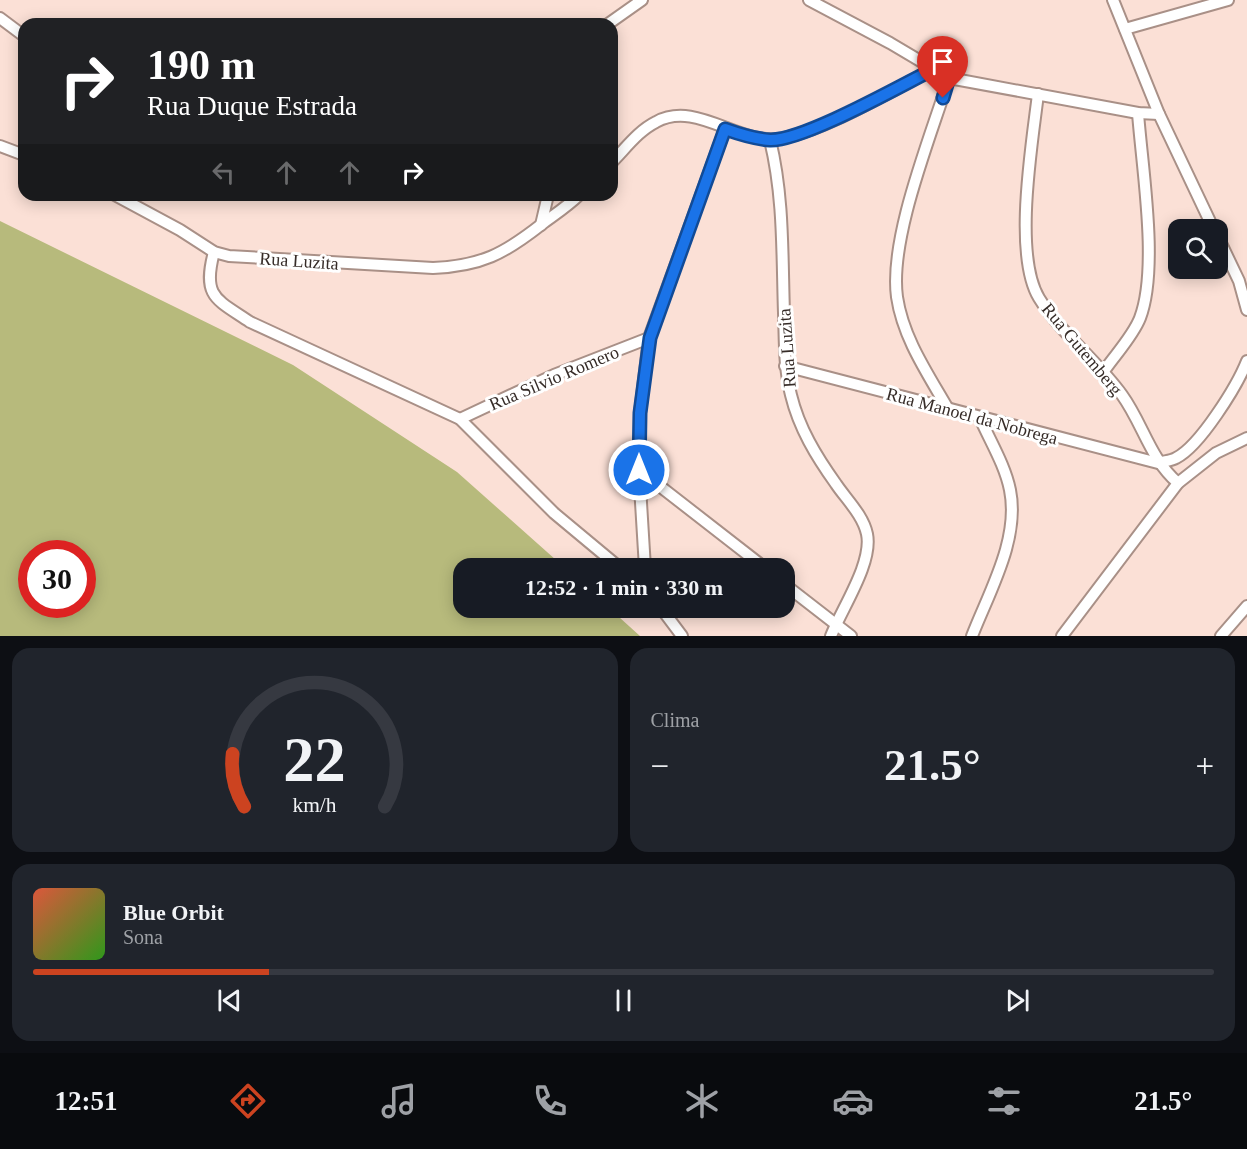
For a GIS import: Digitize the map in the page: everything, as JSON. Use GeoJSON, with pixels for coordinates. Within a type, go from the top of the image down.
{"type":"FeatureCollection","features":[{"type":"Feature","properties":{"kind":"street"},"geometry":{"type":"LineString","coordinates":[[616,18],[642,0]]}},
{"type":"Feature","properties":{"kind":"street"},"geometry":{"type":"LineString","coordinates":[[809,0],[949,78],[1138,113],[1159,114]]}},
{"type":"Feature","properties":{"kind":"street"},"geometry":{"type":"LineString","coordinates":[[1113,0],[1159,114],[1209,219]]}},
{"type":"Feature","properties":{"kind":"street"},"geometry":{"type":"LineString","coordinates":[[1125,29],[1228,0]]}},
{"type":"Feature","properties":{"kind":"street"},"geometry":{"type":"LineString","coordinates":[[0,18],[18,32]]}},
{"type":"Feature","properties":{"kind":"street"},"geometry":{"type":"LineString","coordinates":[[618,156],[657,121],[676,117],[699,118],[725,129],[770,140],[786,138],[833,119],[934,69]]}},
{"type":"Feature","properties":{"kind":"street"},"geometry":{"type":"LineString","coordinates":[[948,410],[906,330],[897,297],[896,271],[905,220],[949,78]]}},
{"type":"Feature","properties":{"kind":"street","name":"Rua Gutemberg"},"geometry":{"type":"LineString","coordinates":[[1038,94],[1030,162],[1026,244],[1030,280],[1039,298],[1055,320],[1104,371],[1132,409],[1158,463],[1178,483]]}},
{"type":"Feature","properties":{"kind":"street"},"geometry":{"type":"LineString","coordinates":[[1104,371],[1139,321],[1147,297],[1148,257],[1138,113]]}},
{"type":"Feature","properties":{"kind":"street"},"geometry":{"type":"LineString","coordinates":[[644,558],[639,470],[640,413],[650,338],[725,129]]}},
{"type":"Feature","properties":{"kind":"street","name":"Rua Luzita"},"geometry":{"type":"LineString","coordinates":[[770,140],[778,173],[781,208],[785,366],[790,392],[814,453],[860,517],[867,534],[867,553],[862,569],[831,636]]}},
{"type":"Feature","properties":{"kind":"street"},"geometry":{"type":"LineString","coordinates":[[0,146],[18,153]]}},
{"type":"Feature","properties":{"kind":"street"},"geometry":{"type":"LineString","coordinates":[[126,201],[180,230],[214,252],[208,276],[211,289],[220,302],[250,322],[460,419],[554,513],[608,558]]}},
{"type":"Feature","properties":{"kind":"street"},"geometry":{"type":"LineString","coordinates":[[541,225],[547,201]]}},
{"type":"Feature","properties":{"kind":"street","name":"Rua Luzita"},"geometry":{"type":"LineString","coordinates":[[214,252],[229,256],[317,262],[433,268],[463,266],[489,259],[515,246],[571,201]]}},
{"type":"Feature","properties":{"kind":"street"},"geometry":{"type":"LineString","coordinates":[[1228,254],[1243,280],[1247,310]]}},
{"type":"Feature","properties":{"kind":"street","name":"Rua Silvio Romero"},"geometry":{"type":"LineString","coordinates":[[460,419],[554,375],[650,338]]}},
{"type":"Feature","properties":{"kind":"street"},"geometry":{"type":"LineString","coordinates":[[1158,463],[1175,459],[1187,451],[1219,411],[1247,361]]}},
{"type":"Feature","properties":{"kind":"street","name":"Rua Manoel da Nobrega"},"geometry":{"type":"LineString","coordinates":[[785,366],[1158,463]]}},
{"type":"Feature","properties":{"kind":"street"},"geometry":{"type":"LineString","coordinates":[[972,636],[1010,537],[1013,509],[1010,488],[1002,464],[980,418]]}},
{"type":"Feature","properties":{"kind":"street"},"geometry":{"type":"LineString","coordinates":[[1062,636],[1178,483],[1216,453],[1247,438]]}},
{"type":"Feature","properties":{"kind":"street"},"geometry":{"type":"LineString","coordinates":[[639,470],[752,558]]}},
{"type":"Feature","properties":{"kind":"street"},"geometry":{"type":"LineString","coordinates":[[795,592],[851,636]]}},
{"type":"Feature","properties":{"kind":"street"},"geometry":{"type":"LineString","coordinates":[[1221,636],[1247,606]]}},
{"type":"Feature","properties":{"kind":"street"},"geometry":{"type":"LineString","coordinates":[[668,618],[682,636]]}},
{"type":"Feature","properties":{"kind":"green space"},"geometry":{"type":"Polygon","coordinates":[[[0,221],[293,365],[457,472],[554,558],[453,558],[453,618],[620,618],[640,636],[0,636],[0,221]]]}},
{"type":"Feature","properties":{"kind":"route"},"geometry":{"type":"LineString","coordinates":[[639,470],[640,413],[650,338],[725,129],[770,140],[786,138],[833,119],[934,69],[949,78],[943,98]]}}]}
